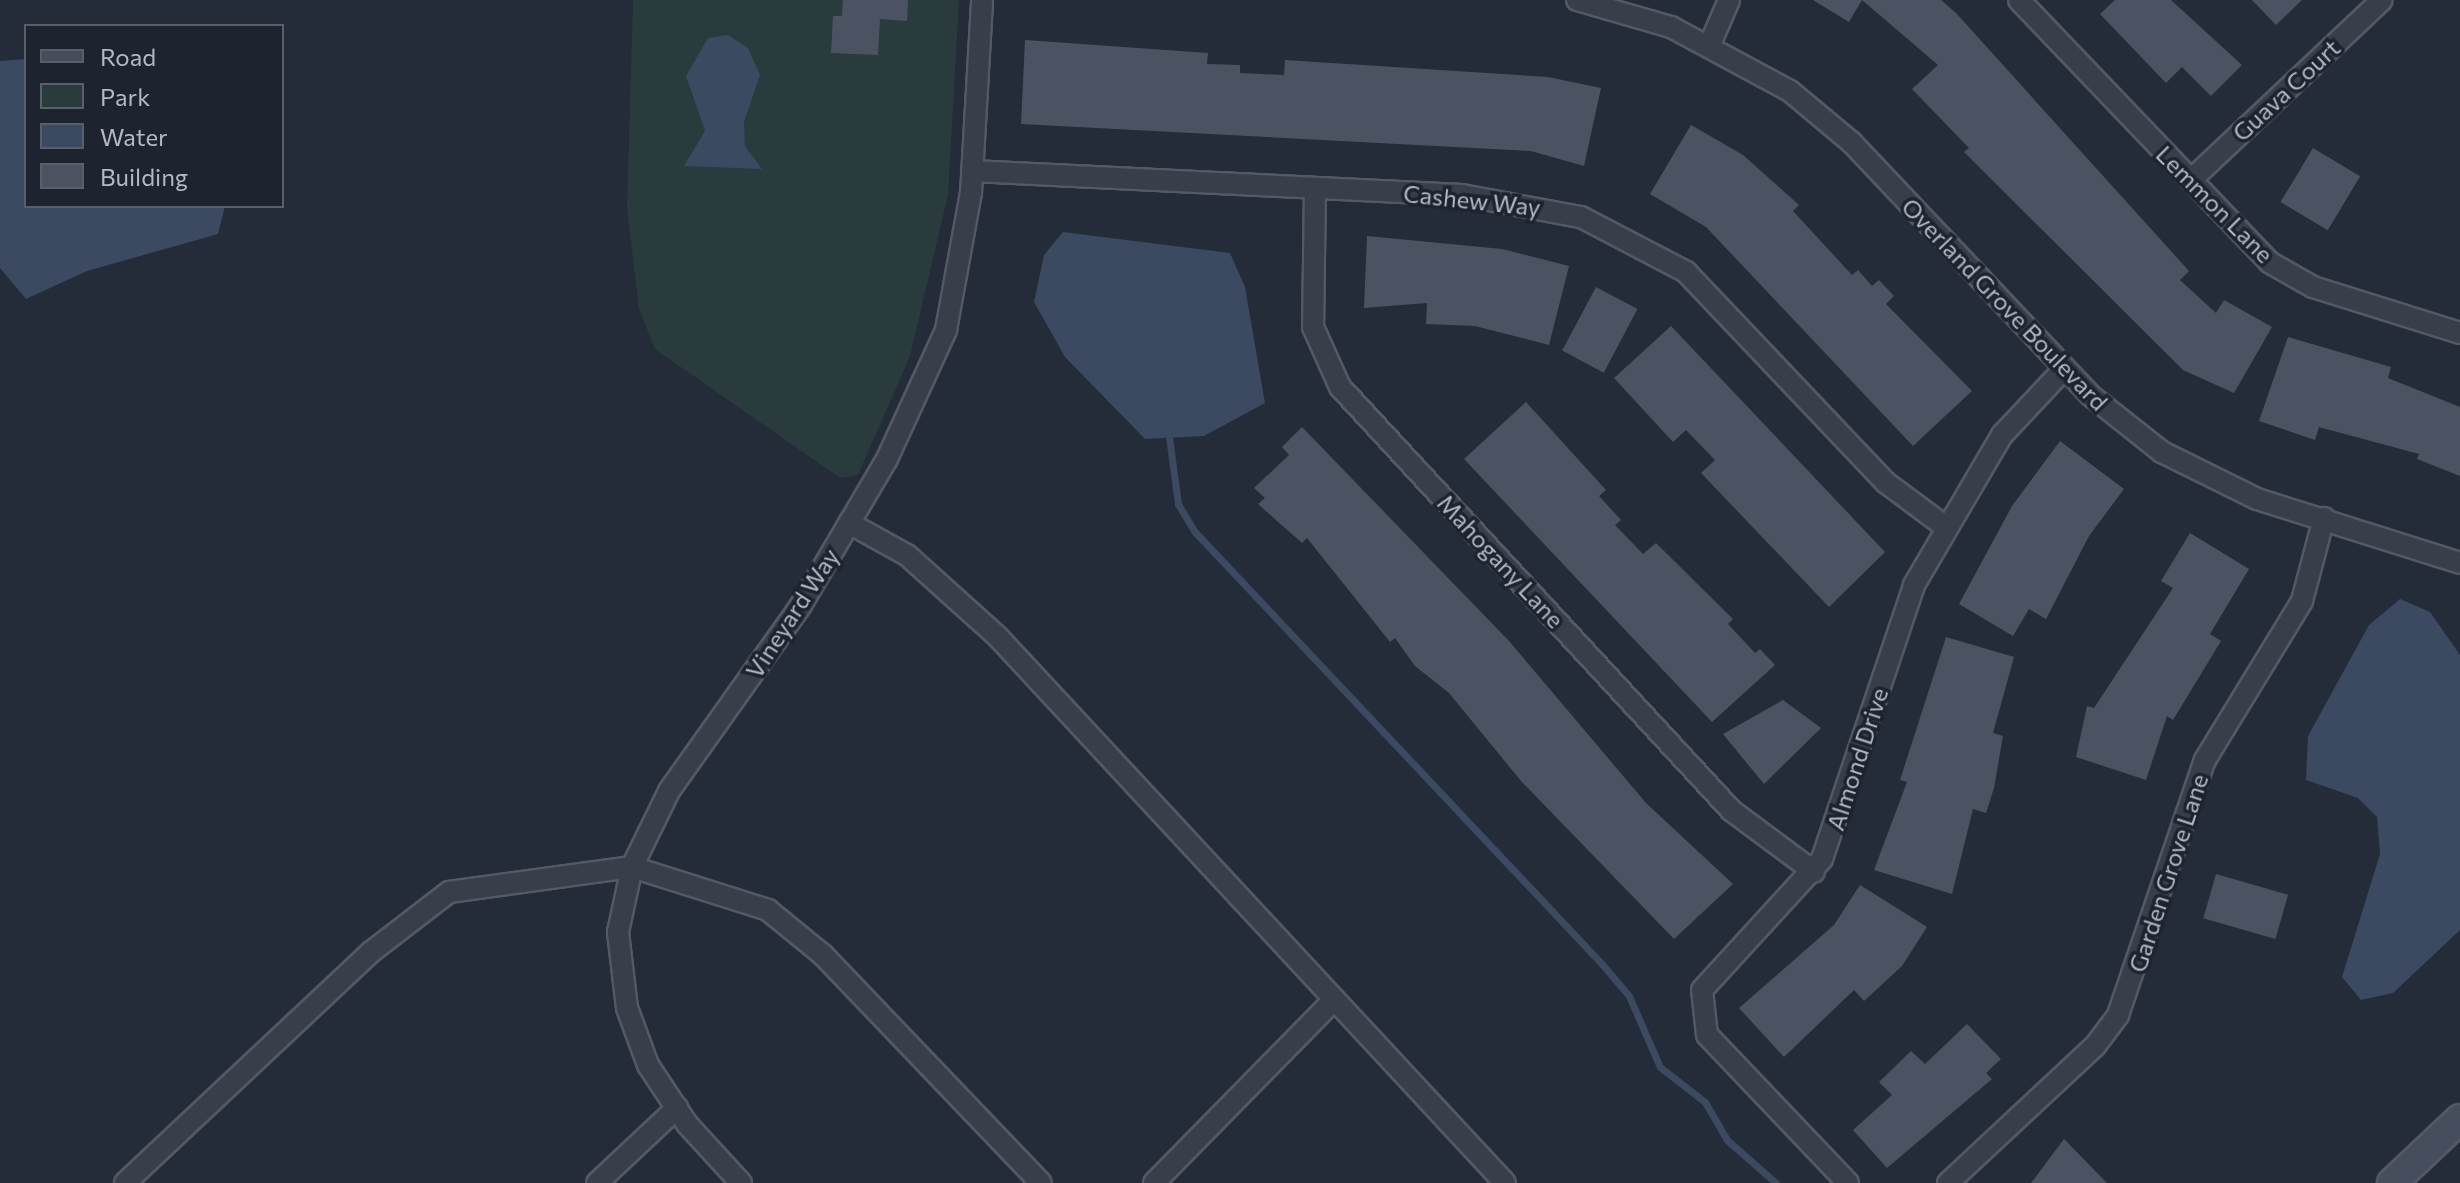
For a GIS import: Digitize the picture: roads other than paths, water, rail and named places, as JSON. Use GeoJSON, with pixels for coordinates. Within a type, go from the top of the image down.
{"type":"FeatureCollection","features":[{"type":"Feature","properties":{"kind":"main road"},"geometry":{"type":"LineString","coordinates":[[2392,1183],[2460,1119]]}},
{"type":"Feature","properties":{"kind":"street","name":"Vineyard Way"},"geometry":{"type":"LineString","coordinates":[[741,1183],[677,1108],[648,1065],[627,1008],[618,932],[632,867],[669,791],[801,605],[849,523],[946,330],[972,171],[982,0]]}},
{"type":"Feature","properties":{"kind":"street","name":"Overland Grove Boulevard"},"geometry":{"type":"LineString","coordinates":[[1577,0],[1710,44],[1790,91],[1851,142],[2064,369],[2138,435],[2192,469],[2257,499],[2460,563]]}},
{"type":"Feature","properties":{"kind":"street"},"geometry":{"type":"LineString","coordinates":[[1710,44],[1729,0]]}},
{"type":"Feature","properties":{"kind":"street","name":"Lemmon Lane"},"geometry":{"type":"LineString","coordinates":[[2019,0],[2269,262],[2313,287],[2460,333]]}},
{"type":"Feature","properties":{"kind":"street","name":"Guava Court"},"geometry":{"type":"LineString","coordinates":[[2191,180],[2382,0]]}},
{"type":"Feature","properties":{"kind":"street","name":"Cashew Way"},"geometry":{"type":"LineString","coordinates":[[972,171],[1315,188],[1541,206],[1656,252],[1711,295],[1902,497],[1947,528]]}},
{"type":"Feature","properties":{"kind":"street","name":"Mahogany Lane"},"geometry":{"type":"LineString","coordinates":[[1315,188],[1313,327],[1340,387],[1732,811],[1814,872]]}},
{"type":"Feature","properties":{"kind":"street","name":"Almond Drive"},"geometry":{"type":"LineString","coordinates":[[1848,1183],[1707,1035],[1698,1006],[1709,978],[1814,872],[1843,813],[1909,596],[2002,435],[2064,369]]}},
{"type":"Feature","properties":{"kind":"street","name":"Garden Grove Lane"},"geometry":{"type":"LineString","coordinates":[[1948,1183],[2095,1046],[2118,1015],[2205,760],[2302,601],[2324,518]]}},
{"type":"Feature","properties":{"kind":"street"},"geometry":{"type":"LineString","coordinates":[[849,523],[907,555],[998,637],[1331,1003],[1505,1183]]}},
{"type":"Feature","properties":{"kind":"street"},"geometry":{"type":"LineString","coordinates":[[125,1183],[371,952],[449,892],[632,867],[768,910],[823,955],[1041,1183]]}},
{"type":"Feature","properties":{"kind":"street"},"geometry":{"type":"LineString","coordinates":[[1154,1183],[1331,1003]]}},
{"type":"Feature","properties":{"kind":"street"},"geometry":{"type":"LineString","coordinates":[[597,1183],[677,1108]]}},
{"type":"Feature","properties":{"kind":"water"},"geometry":{"type":"Polygon","coordinates":[[[728,35],[748,48],[760,75],[744,122],[745,146],[762,169],[684,166],[705,131],[686,76],[708,38],[728,35]]]}},
{"type":"Feature","properties":{"kind":"water"},"geometry":{"type":"Polygon","coordinates":[[[24,59],[24,208],[224,208],[218,234],[87,271],[26,299],[0,268],[0,61],[24,59]]]}},
{"type":"Feature","properties":{"kind":"water"},"geometry":{"type":"Polygon","coordinates":[[[1063,232],[1230,253],[1245,287],[1265,403],[1204,436],[1145,439],[1065,357],[1034,302],[1044,255],[1063,232]]]}},
{"type":"Feature","properties":{"kind":"water"},"geometry":{"type":"Polygon","coordinates":[[[2400,599],[2430,612],[2460,655],[2460,930],[2393,993],[2361,1000],[2342,977],[2380,854],[2377,817],[2358,798],[2306,780],[2308,736],[2369,625],[2400,599]]]}},
{"type":"Feature","properties":{"kind":"waterway"},"geometry":{"type":"LineString","coordinates":[[1169,437],[1178,504],[1195,532],[1602,964],[1629,996],[1660,1067],[1705,1102],[1727,1140],[1776,1183]]}}]}
